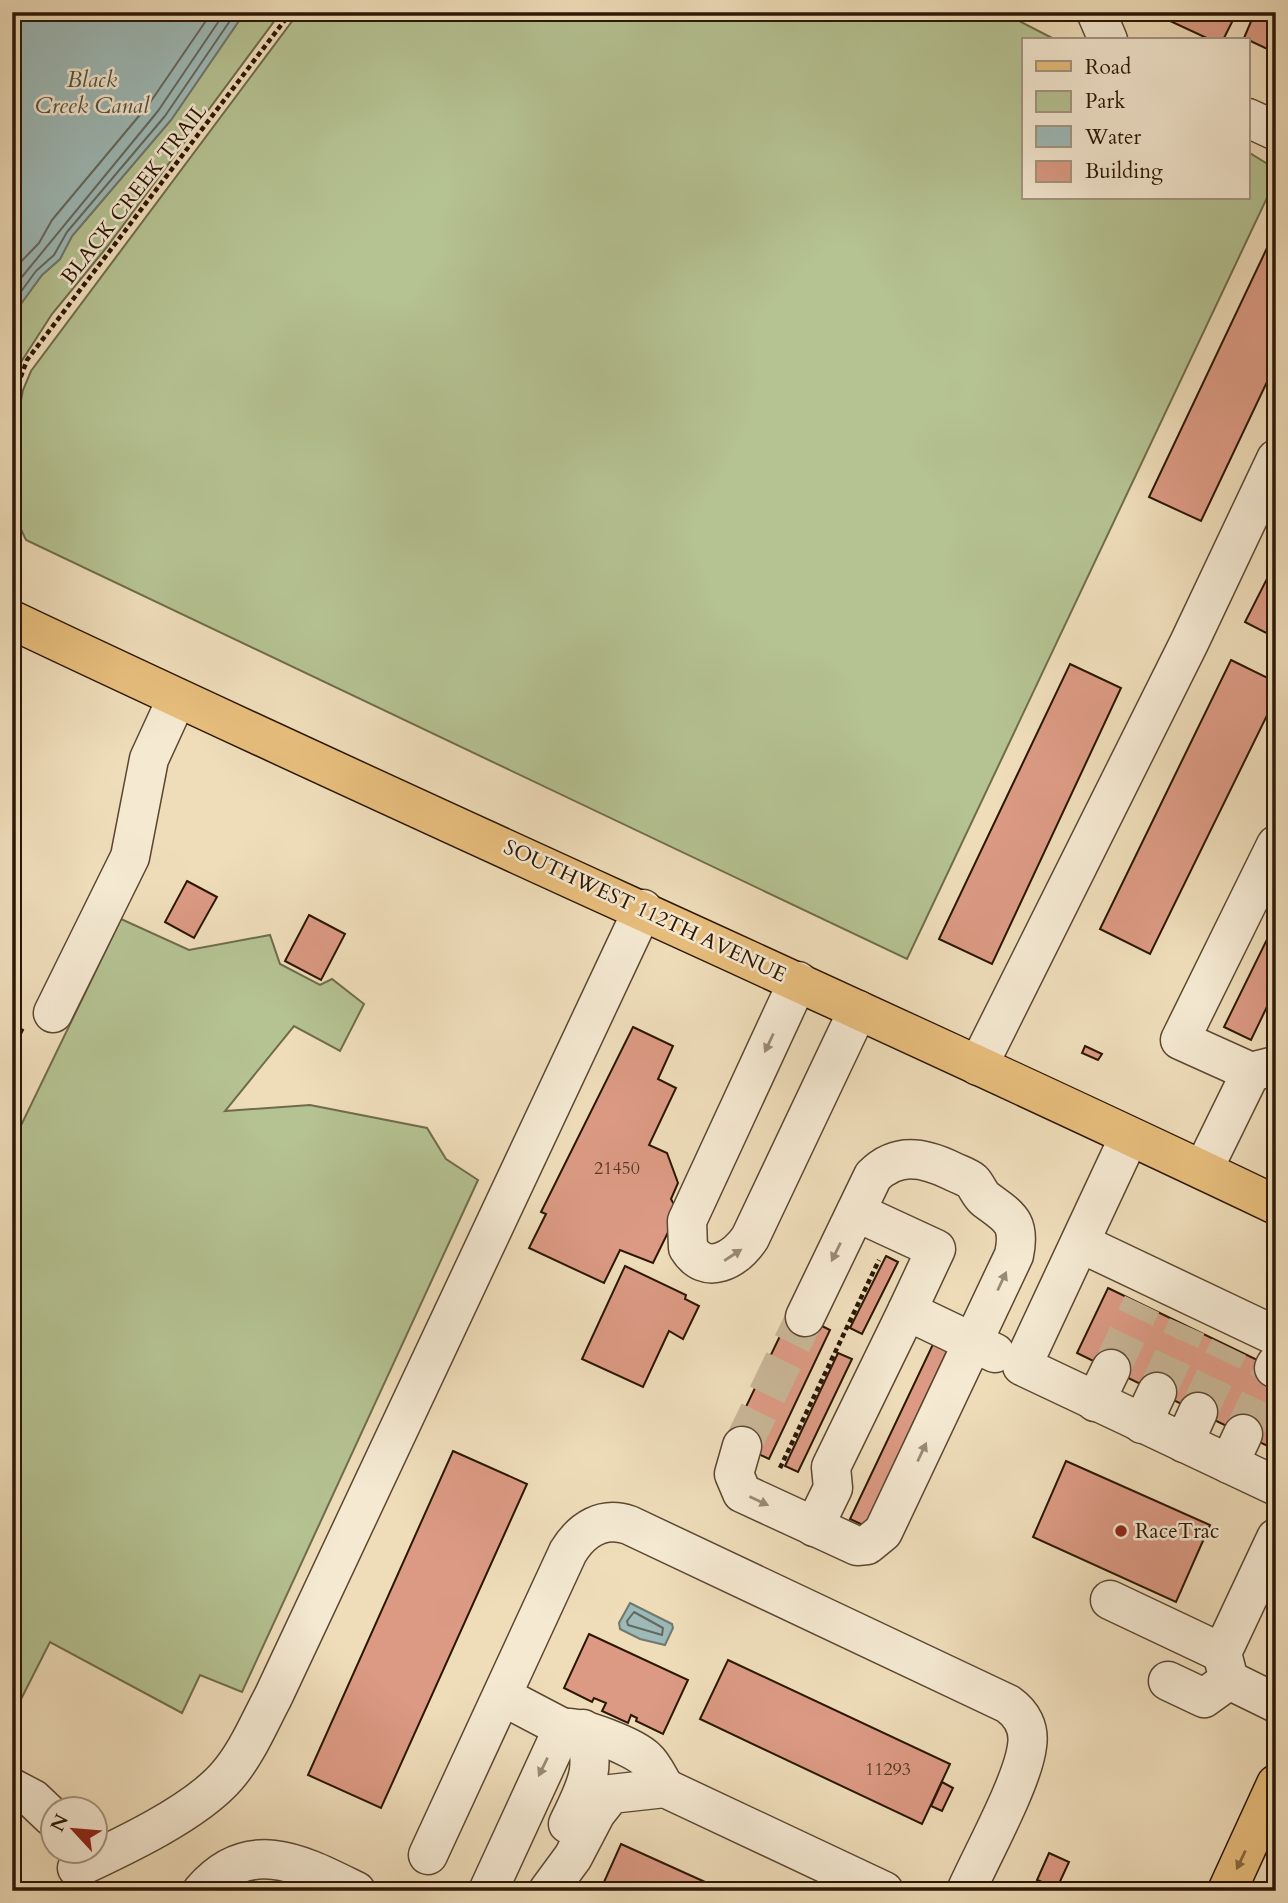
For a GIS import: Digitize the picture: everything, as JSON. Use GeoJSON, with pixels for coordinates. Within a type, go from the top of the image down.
{"type":"FeatureCollection","features":[{"type":"Feature","properties":{"kind":"main road","name":"SOUTHWEST 112TH AVENUE"},"geometry":{"type":"LineString","coordinates":[[12,620],[177,698],[643,909],[1276,1205]]}},
{"type":"Feature","properties":{"kind":"main road"},"geometry":{"type":"LineString","coordinates":[[1227,1891],[1276,1784]]}},
{"type":"Feature","properties":{"kind":"street"},"geometry":{"type":"LineString","coordinates":[[1250,119],[1276,131]]}},
{"type":"Feature","properties":{"kind":"street"},"geometry":{"type":"LineString","coordinates":[[978,1066],[1189,643],[1276,459]]}},
{"type":"Feature","properties":{"kind":"street"},"geometry":{"type":"LineString","coordinates":[[53,1013],[130,857],[149,759],[177,698]]}},
{"type":"Feature","properties":{"kind":"street"},"geometry":{"type":"LineString","coordinates":[[1203,1170],[1269,1068],[1180,1040],[1276,845]]}},
{"type":"Feature","properties":{"kind":"street"},"geometry":{"type":"LineString","coordinates":[[77,1870],[204,1799],[239,1759],[273,1697],[643,909]]}},
{"type":"Feature","properties":{"kind":"street"},"geometry":{"type":"LineString","coordinates":[[797,981],[687,1222],[688,1248],[703,1262],[718,1264],[733,1257],[750,1238],[859,1010]]}},
{"type":"Feature","properties":{"kind":"street"},"geometry":{"type":"LineString","coordinates":[[1022,1366],[1129,1137]]}},
{"type":"Feature","properties":{"kind":"street"},"geometry":{"type":"LineString","coordinates":[[742,1446],[734,1474],[742,1493],[857,1546],[867,1545],[883,1532],[1014,1255],[1018,1237],[1012,1219],[999,1206],[983,1198],[962,1200],[918,1179],[900,1161],[885,1164],[873,1177],[805,1317]]}},
{"type":"Feature","properties":{"kind":"street"},"geometry":{"type":"LineString","coordinates":[[814,1527],[833,1488],[831,1467],[936,1249],[856,1212]]}},
{"type":"Feature","properties":{"kind":"street"},"geometry":{"type":"LineString","coordinates":[[1080,1243],[1148,1291],[1259,1347]]}},
{"type":"Feature","properties":{"kind":"street"},"geometry":{"type":"LineString","coordinates":[[906,1311],[1022,1366],[1103,1385],[1236,1449],[1276,1486]]}},
{"type":"Feature","properties":{"kind":"street"},"geometry":{"type":"LineString","coordinates":[[428,1856],[573,1543],[596,1525],[613,1522],[629,1525],[1008,1704],[1021,1715],[1027,1733],[1024,1760],[966,1891]]}},
{"type":"Feature","properties":{"kind":"street"},"geometry":{"type":"LineString","coordinates":[[1168,1681],[1204,1698],[1226,1667],[1276,1538]]}},
{"type":"Feature","properties":{"kind":"street"},"geometry":{"type":"LineString","coordinates":[[1110,1600],[1226,1667],[1276,1703]]}},
{"type":"Feature","properties":{"kind":"street"},"geometry":{"type":"LineString","coordinates":[[502,1696],[646,1758],[665,1788]]}},
{"type":"Feature","properties":{"kind":"street"},"geometry":{"type":"LineString","coordinates":[[550,1887],[557,1849],[585,1790],[591,1765],[590,1748],[573,1728]]}},
{"type":"Feature","properties":{"kind":"street"},"geometry":{"type":"LineString","coordinates":[[488,1891],[573,1728]]}},
{"type":"Feature","properties":{"kind":"street"},"geometry":{"type":"LineString","coordinates":[[12,1788],[38,1803]]}},
{"type":"Feature","properties":{"kind":"street"},"geometry":{"type":"LineString","coordinates":[[550,1887],[573,1857],[596,1813],[611,1794],[665,1788],[884,1891]]}},
{"type":"Feature","properties":{"kind":"street"},"geometry":{"type":"LineString","coordinates":[[202,1891],[214,1878],[243,1863],[281,1859],[356,1891]]}},
{"type":"Feature","properties":{"kind":"path","name":"BLACK CREEK TRAIL"},"geometry":{"type":"LineString","coordinates":[[12,401],[27,360],[291,12]]}},
{"type":"Feature","properties":{"kind":"path"},"geometry":{"type":"LineString","coordinates":[[780,1468],[884,1250]]}},
{"type":"Feature","properties":{"kind":"green space"},"geometry":{"type":"Polygon","coordinates":[[[245,12],[281,12],[107,247],[52,314],[12,376],[12,316],[42,275],[60,259],[72,236],[171,120],[245,12]]]}},
{"type":"Feature","properties":{"kind":"green space"},"geometry":{"type":"Polygon","coordinates":[[[299,12],[1002,12],[1052,38],[1022,38],[1022,200],[1250,200],[1250,153],[1276,169],[1272,181],[1274,183],[907,959],[26,540],[12,510],[12,447],[23,390],[31,371],[299,12]]]}},
{"type":"Feature","properties":{"kind":"green space"},"geometry":{"type":"Polygon","coordinates":[[[121,919],[189,950],[270,935],[280,964],[320,985],[332,979],[364,1004],[340,1051],[294,1026],[225,1111],[310,1105],[427,1128],[446,1159],[478,1180],[242,1692],[200,1675],[182,1713],[50,1642],[12,1717],[12,1144],[121,919]]]}},
{"type":"Feature","properties":{"kind":"water","name":"Black Creek Canal"},"geometry":{"type":"Polygon","coordinates":[[[12,12],[245,12],[171,120],[72,236],[60,259],[42,275],[12,316],[12,12]]]}},
{"type":"Feature","properties":{"kind":"water"},"geometry":{"type":"Polygon","coordinates":[[[630,1603],[672,1624],[673,1628],[665,1645],[640,1639],[620,1629],[619,1623],[630,1603]]]}},
{"type":"Feature","properties":{"kind":"building"},"geometry":{"type":"Polygon","coordinates":[[[1158,12],[1237,12],[1224,38],[1207,38],[1157,15],[1158,12]]]}},
{"type":"Feature","properties":{"kind":"building"},"geometry":{"type":"Polygon","coordinates":[[[1255,12],[1276,12],[1276,53],[1250,41],[1250,38],[1244,38],[1255,12]]]}},
{"type":"Feature","properties":{"kind":"building"},"geometry":{"type":"Polygon","coordinates":[[[1276,229],[1276,363],[1201,521],[1149,497],[1276,229]]]}},
{"type":"Feature","properties":{"kind":"building"},"geometry":{"type":"Polygon","coordinates":[[[1276,561],[1276,638],[1245,622],[1276,561]]]}},
{"type":"Feature","properties":{"kind":"building"},"geometry":{"type":"Polygon","coordinates":[[[1231,660],[1276,682],[1276,697],[1150,954],[1100,929],[1231,660]]]}},
{"type":"Feature","properties":{"kind":"building"},"geometry":{"type":"Polygon","coordinates":[[[1070,664],[1121,688],[992,964],[939,939],[1070,664]]]}},
{"type":"Feature","properties":{"kind":"building"},"geometry":{"type":"Polygon","coordinates":[[[187,881],[217,897],[194,938],[165,922],[187,881]]]}},
{"type":"Feature","properties":{"kind":"building"},"geometry":{"type":"Polygon","coordinates":[[[309,915],[345,934],[321,980],[285,961],[309,915]]]}},
{"type":"Feature","properties":{"kind":"building"},"geometry":{"type":"Polygon","coordinates":[[[1276,921],[1276,988],[1251,1040],[1224,1027],[1276,921]]]}},
{"type":"Feature","properties":{"kind":"building"},"geometry":{"type":"Polygon","coordinates":[[[12,1024],[23,1030],[12,1052],[12,1024]]]}},
{"type":"Feature","properties":{"kind":"building"},"geometry":{"type":"Polygon","coordinates":[[[633,1027],[673,1046],[658,1079],[676,1088],[649,1145],[667,1153],[678,1183],[671,1199],[678,1212],[653,1263],[620,1250],[604,1283],[529,1248],[546,1214],[541,1212],[633,1027]]]}},
{"type":"Feature","properties":{"kind":"building"},"geometry":{"type":"Polygon","coordinates":[[[1085,1046],[1102,1054],[1098,1060],[1082,1053],[1085,1046]]]}},
{"type":"Feature","properties":{"kind":"building"},"geometry":{"type":"Polygon","coordinates":[[[886,1256],[898,1262],[862,1334],[850,1328],[886,1256]]]}},
{"type":"Feature","properties":{"kind":"building"},"geometry":{"type":"Polygon","coordinates":[[[625,1266],[686,1295],[685,1299],[699,1306],[683,1339],[669,1331],[643,1387],[582,1359],[625,1266]]]}},
{"type":"Feature","properties":{"kind":"building"},"geometry":{"type":"Polygon","coordinates":[[[1108,1288],[1276,1369],[1276,1450],[1077,1353],[1108,1288]]]}},
{"type":"Feature","properties":{"kind":"building"},"geometry":{"type":"Polygon","coordinates":[[[792,1311],[830,1330],[769,1459],[730,1440],[792,1311]]]}},
{"type":"Feature","properties":{"kind":"building"},"geometry":{"type":"Polygon","coordinates":[[[935,1340],[949,1347],[865,1526],[850,1519],[935,1340]]]}},
{"type":"Feature","properties":{"kind":"building"},"geometry":{"type":"Polygon","coordinates":[[[838,1353],[852,1359],[798,1472],[785,1466],[838,1353]]]}},
{"type":"Feature","properties":{"kind":"building"},"geometry":{"type":"Polygon","coordinates":[[[453,1451],[527,1484],[381,1808],[308,1775],[453,1451]]]}},
{"type":"Feature","properties":{"kind":"building","name":"RaceTrac"},"geometry":{"type":"Polygon","coordinates":[[[1066,1461],[1210,1525],[1176,1602],[1033,1537],[1066,1461]]]}},
{"type":"Feature","properties":{"kind":"building"},"geometry":{"type":"Polygon","coordinates":[[[589,1634],[688,1680],[663,1734],[636,1721],[637,1718],[631,1715],[628,1723],[602,1711],[606,1703],[594,1698],[592,1702],[564,1688],[589,1634]]]}},
{"type":"Feature","properties":{"kind":"building"},"geometry":{"type":"Polygon","coordinates":[[[728,1660],[950,1764],[922,1824],[700,1719],[728,1660]]]}},
{"type":"Feature","properties":{"kind":"building"},"geometry":{"type":"Polygon","coordinates":[[[942,1782],[953,1788],[942,1811],[931,1806],[942,1782]]]}},
{"type":"Feature","properties":{"kind":"building"},"geometry":{"type":"Polygon","coordinates":[[[621,1844],[725,1891],[600,1891],[621,1844]]]}},
{"type":"Feature","properties":{"kind":"building"},"geometry":{"type":"Polygon","coordinates":[[[1049,1853],[1069,1862],[1057,1888],[1037,1880],[1049,1853]]]}},
{"type":"Feature","properties":{"kind":"building"},"geometry":{"type":"Polygon","coordinates":[[[12,1876],[19,1888],[13,1891],[12,1891],[12,1876]]]}},
{"type":"Feature","properties":{"kind":"tunnel"},"geometry":{"type":"LineString","coordinates":[[1111,1369],[1142,1304]]}},
{"type":"Feature","properties":{"kind":"tunnel"},"geometry":{"type":"LineString","coordinates":[[742,1446],[805,1317]]}},
{"type":"Feature","properties":{"kind":"tunnel"},"geometry":{"type":"LineString","coordinates":[[1157,1392],[1187,1326]]}},
{"type":"Feature","properties":{"kind":"tunnel"},"geometry":{"type":"LineString","coordinates":[[1198,1412],[1229,1347]]}},
{"type":"Feature","properties":{"kind":"tunnel"},"geometry":{"type":"LineString","coordinates":[[1243,1434],[1274,1368]]}},
{"type":"Feature","properties":{"kind":"place","name":"RaceTrac"},"geometry":{"type":"Point","coordinates":[1121,1531]}}]}
